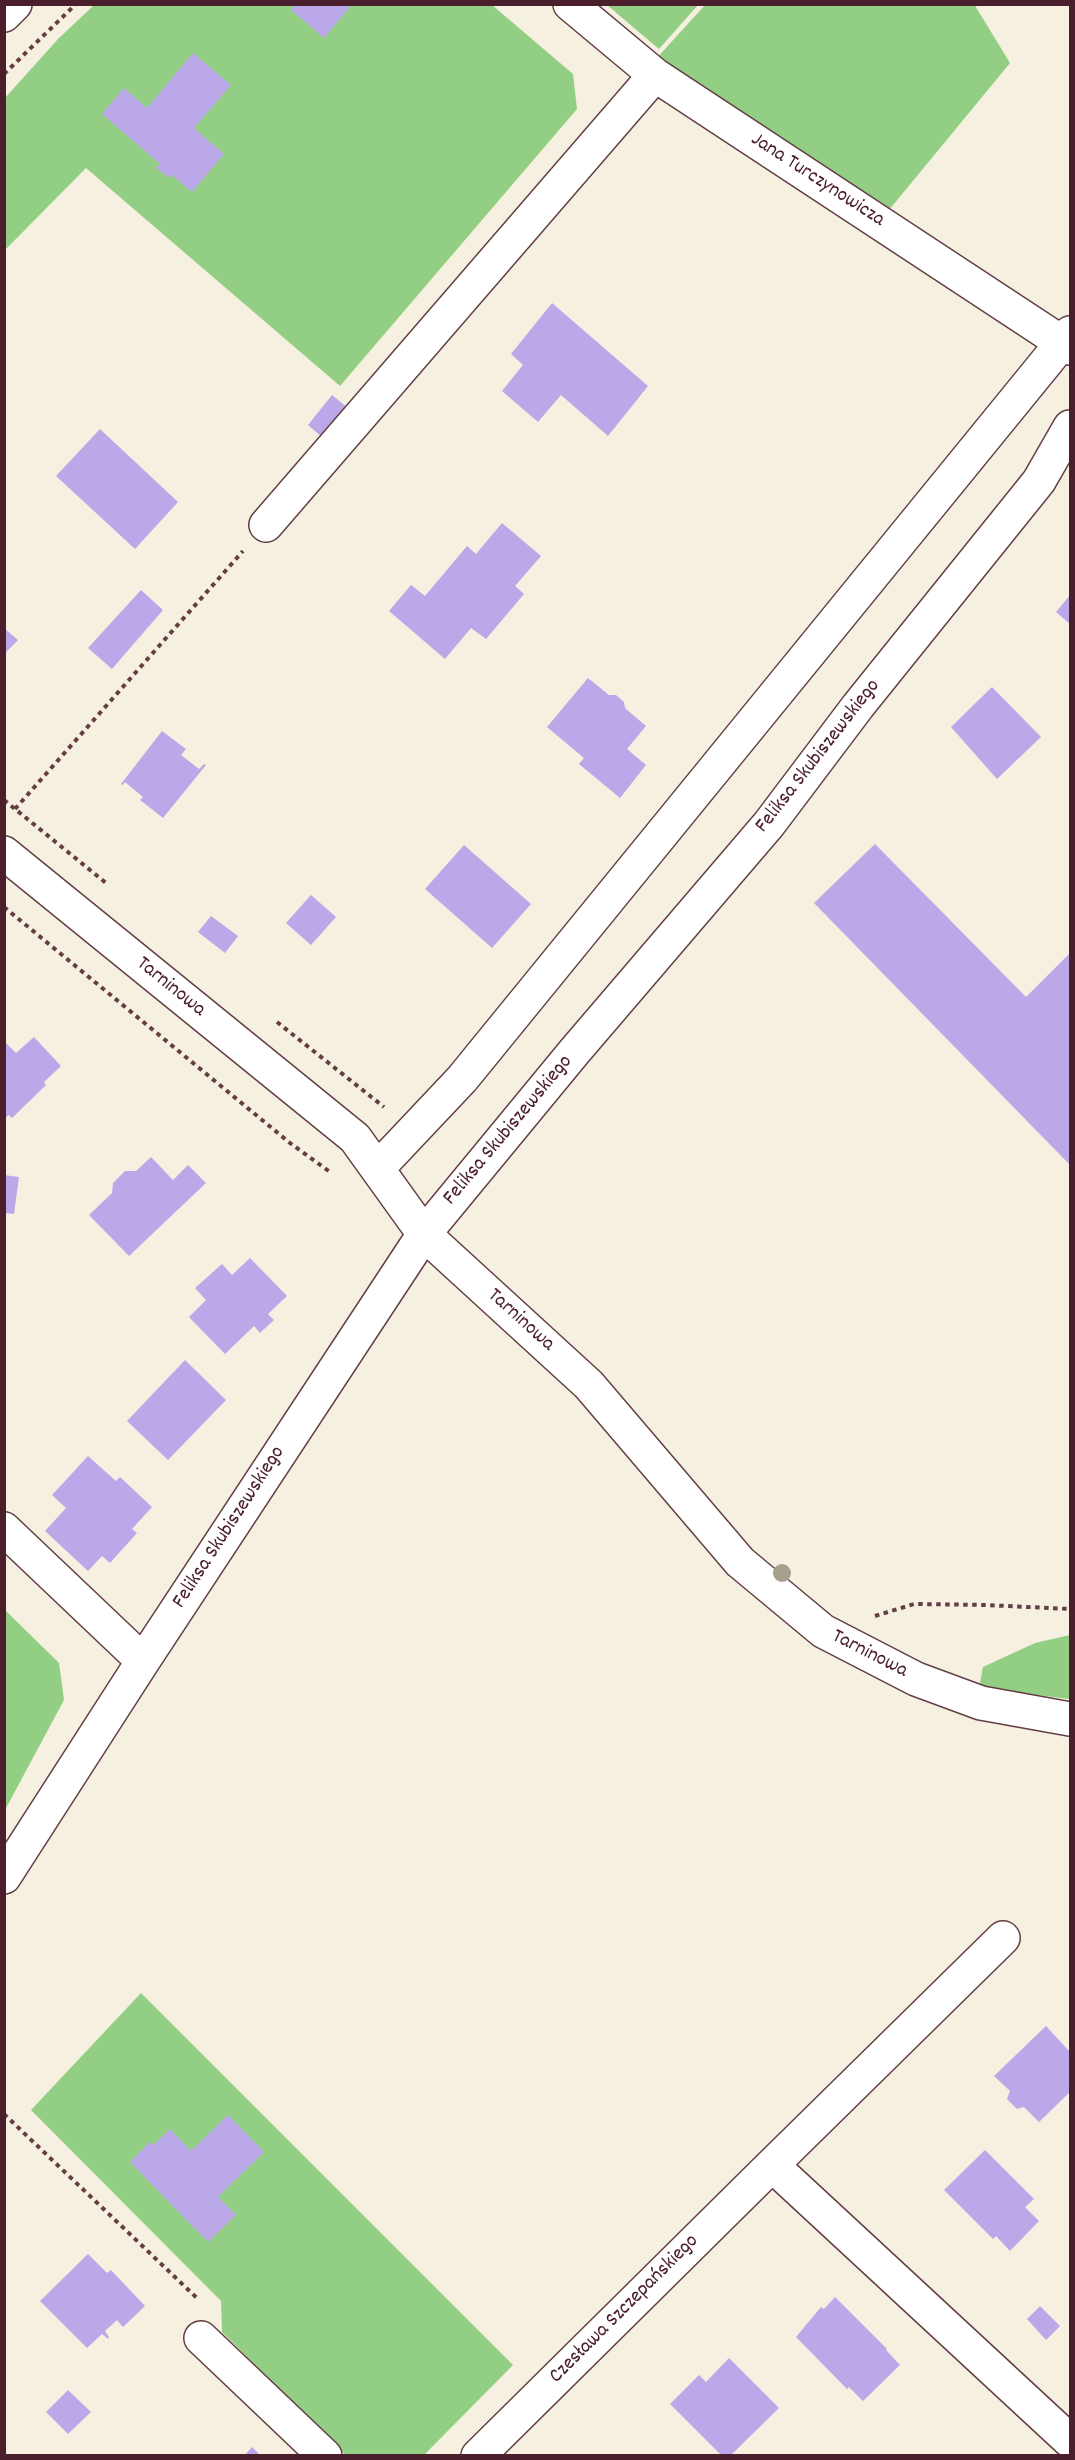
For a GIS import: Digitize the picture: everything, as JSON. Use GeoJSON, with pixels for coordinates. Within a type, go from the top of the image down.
{"type":"FeatureCollection","features":[{"type":"Feature","properties":{"kind":"street"},"geometry":{"type":"LineString","coordinates":[[4,15],[15,4]]}},
{"type":"Feature","properties":{"kind":"street","name":"Jana Turczynowicza"},"geometry":{"type":"LineString","coordinates":[[570,4],[655,75],[1068,341]]}},
{"type":"Feature","properties":{"kind":"street"},"geometry":{"type":"LineString","coordinates":[[266,525],[655,75]]}},
{"type":"Feature","properties":{"kind":"street"},"geometry":{"type":"LineString","coordinates":[[378,1168],[477,1061],[1068,341]]}},
{"type":"Feature","properties":{"kind":"street","name":"Feliksa Skubiszewskiego"},"geometry":{"type":"LineString","coordinates":[[4,1877],[424,1234],[574,1052],[769,824],[858,706],[1039,481],[1071,427]]}},
{"type":"Feature","properties":{"kind":"street","name":"Tarninowa"},"geometry":{"type":"LineString","coordinates":[[4,853],[355,1138],[424,1234],[589,1385],[740,1562],[823,1631],[916,1679],[981,1703],[1071,1719]]}},
{"type":"Feature","properties":{"kind":"street"},"geometry":{"type":"LineString","coordinates":[[4,1529],[143,1661]]}},
{"type":"Feature","properties":{"kind":"street","name":"Czesława Szczepańskiego"},"geometry":{"type":"LineString","coordinates":[[478,2456],[1003,1938]]}},
{"type":"Feature","properties":{"kind":"street"},"geometry":{"type":"LineString","coordinates":[[772,2165],[1071,2441]]}},
{"type":"Feature","properties":{"kind":"street"},"geometry":{"type":"LineString","coordinates":[[201,2338],[325,2456]]}},
{"type":"Feature","properties":{"kind":"path"},"geometry":{"type":"LineString","coordinates":[[4,74],[76,4]]}},
{"type":"Feature","properties":{"kind":"path"},"geometry":{"type":"LineString","coordinates":[[15,809],[266,525]]}},
{"type":"Feature","properties":{"kind":"path"},"geometry":{"type":"LineString","coordinates":[[4,800],[106,884]]}},
{"type":"Feature","properties":{"kind":"path"},"geometry":{"type":"LineString","coordinates":[[4,907],[290,1143],[342,1180],[378,1168]]}},
{"type":"Feature","properties":{"kind":"path"},"geometry":{"type":"LineString","coordinates":[[270,1017],[413,1131]]}},
{"type":"Feature","properties":{"kind":"path"},"geometry":{"type":"LineString","coordinates":[[823,1631],[914,1604],[1071,1609]]}},
{"type":"Feature","properties":{"kind":"path"},"geometry":{"type":"LineString","coordinates":[[4,2114],[208,2309],[201,2338]]}},
{"type":"Feature","properties":{"kind":"green space"},"geometry":{"type":"Polygon","coordinates":[[[974,4],[1010,63],[889,210],[655,60],[705,5],[974,4]]]}},
{"type":"Feature","properties":{"kind":"green space"},"geometry":{"type":"Polygon","coordinates":[[[94,5],[492,5],[573,74],[577,109],[340,386],[86,168],[5,250],[5,98],[58,39],[94,5]]]}},
{"type":"Feature","properties":{"kind":"green space"},"geometry":{"type":"Polygon","coordinates":[[[607,5],[698,5],[659,49],[607,5]]]}},
{"type":"Feature","properties":{"kind":"green space"},"geometry":{"type":"Polygon","coordinates":[[[5,1610],[59,1663],[64,1700],[5,1810],[5,1610]]]}},
{"type":"Feature","properties":{"kind":"green space"},"geometry":{"type":"Polygon","coordinates":[[[1070,1635],[1070,1699],[979,1688],[983,1667],[1035,1643],[1070,1635]]]}},
{"type":"Feature","properties":{"kind":"green space"},"geometry":{"type":"Polygon","coordinates":[[[141,1993],[513,2365],[424,2455],[346,2455],[222,2332],[221,2301],[31,2110],[141,1993]]]}},
{"type":"Feature","properties":{"kind":"building"},"geometry":{"type":"Polygon","coordinates":[[[296,4],[347,4],[350,7],[324,38],[291,10],[296,4]]]}},
{"type":"Feature","properties":{"kind":"building"},"geometry":{"type":"Polygon","coordinates":[[[193,53],[231,85],[194,128],[224,154],[192,192],[172,175],[169,178],[156,168],[160,164],[102,114],[124,88],[147,108],[193,53]]]}},
{"type":"Feature","properties":{"kind":"building"},"geometry":{"type":"Polygon","coordinates":[[[552,303],[648,386],[608,436],[561,395],[538,422],[502,391],[523,365],[511,354],[552,303]]]}},
{"type":"Feature","properties":{"kind":"building"},"geometry":{"type":"Polygon","coordinates":[[[332,395],[348,408],[323,438],[308,425],[332,395]]]}},
{"type":"Feature","properties":{"kind":"building"},"geometry":{"type":"Polygon","coordinates":[[[100,429],[178,502],[135,549],[56,476],[100,429]]]}},
{"type":"Feature","properties":{"kind":"building"},"geometry":{"type":"Polygon","coordinates":[[[502,523],[541,556],[515,586],[524,594],[486,639],[471,628],[445,659],[389,611],[411,585],[425,596],[467,546],[476,554],[502,523]]]}},
{"type":"Feature","properties":{"kind":"building"},"geometry":{"type":"Polygon","coordinates":[[[141,590],[163,610],[112,669],[88,648],[141,590]]]}},
{"type":"Feature","properties":{"kind":"building"},"geometry":{"type":"Polygon","coordinates":[[[1070,595],[1070,624],[1056,612],[1070,595]]]}},
{"type":"Feature","properties":{"kind":"building"},"geometry":{"type":"Polygon","coordinates":[[[4,628],[18,640],[4,654],[4,628]]]}},
{"type":"Feature","properties":{"kind":"building"},"geometry":{"type":"Polygon","coordinates":[[[588,678],[609,695],[616,695],[624,702],[625,708],[646,726],[627,749],[646,765],[620,798],[579,764],[584,758],[547,727],[588,678]]]}},
{"type":"Feature","properties":{"kind":"building"},"geometry":{"type":"Polygon","coordinates":[[[992,687],[1041,737],[997,779],[951,727],[992,687]]]}},
{"type":"Feature","properties":{"kind":"building"},"geometry":{"type":"Polygon","coordinates":[[[162,731],[186,749],[181,755],[199,769],[204,764],[206,765],[163,818],[140,800],[143,797],[125,782],[121,784],[162,731]]]}},
{"type":"Feature","properties":{"kind":"building"},"geometry":{"type":"Polygon","coordinates":[[[875,844],[1026,997],[1070,953],[1070,1165],[814,903],[875,844]]]}},
{"type":"Feature","properties":{"kind":"building"},"geometry":{"type":"Polygon","coordinates":[[[464,845],[531,904],[492,948],[425,889],[464,845]]]}},
{"type":"Feature","properties":{"kind":"building"},"geometry":{"type":"Polygon","coordinates":[[[311,895],[336,917],[311,945],[286,923],[311,895]]]}},
{"type":"Feature","properties":{"kind":"building"},"geometry":{"type":"Polygon","coordinates":[[[211,916],[238,936],[225,953],[198,932],[211,916]]]}},
{"type":"Feature","properties":{"kind":"building"},"geometry":{"type":"Polygon","coordinates":[[[34,1037],[61,1066],[44,1082],[46,1085],[12,1118],[9,1115],[4,1119],[4,1041],[16,1053],[34,1037]]]}},
{"type":"Feature","properties":{"kind":"building"},"geometry":{"type":"Polygon","coordinates":[[[151,1157],[173,1180],[188,1165],[206,1183],[129,1256],[89,1215],[112,1193],[113,1183],[125,1171],[136,1171],[151,1157]]]}},
{"type":"Feature","properties":{"kind":"building"},"geometry":{"type":"Polygon","coordinates":[[[4,1175],[19,1177],[14,1214],[4,1213],[4,1175]]]}},
{"type":"Feature","properties":{"kind":"building"},"geometry":{"type":"Polygon","coordinates":[[[250,1258],[287,1296],[268,1314],[274,1320],[260,1333],[254,1326],[225,1354],[189,1317],[206,1300],[195,1288],[222,1264],[232,1275],[250,1258]]]}},
{"type":"Feature","properties":{"kind":"building"},"geometry":{"type":"Polygon","coordinates":[[[185,1360],[226,1400],[168,1460],[127,1421],[185,1360]]]}},
{"type":"Feature","properties":{"kind":"building"},"geometry":{"type":"Polygon","coordinates":[[[88,1456],[116,1481],[120,1477],[152,1507],[132,1529],[137,1533],[110,1563],[102,1556],[88,1571],[45,1531],[66,1508],[52,1495],[88,1456]]]}},
{"type":"Feature","properties":{"kind":"building"},"geometry":{"type":"Polygon","coordinates":[[[1046,2026],[1070,2052],[1070,2092],[1039,2122],[1024,2107],[1017,2109],[1007,2099],[1010,2091],[994,2076],[1046,2026]]]}},
{"type":"Feature","properties":{"kind":"building"},"geometry":{"type":"Polygon","coordinates":[[[228,2115],[264,2152],[218,2197],[236,2215],[208,2242],[130,2162],[150,2142],[153,2145],[170,2129],[191,2151],[228,2115]]]}},
{"type":"Feature","properties":{"kind":"building"},"geometry":{"type":"Polygon","coordinates":[[[985,2150],[1034,2199],[1025,2207],[1039,2221],[1010,2251],[996,2236],[993,2239],[944,2190],[985,2150]]]}},
{"type":"Feature","properties":{"kind":"building"},"geometry":{"type":"Polygon","coordinates":[[[88,2254],[107,2273],[111,2270],[145,2306],[123,2327],[117,2320],[105,2331],[108,2339],[102,2334],[87,2348],[40,2301],[88,2254]]]}},
{"type":"Feature","properties":{"kind":"building"},"geometry":{"type":"Polygon","coordinates":[[[835,2297],[900,2365],[863,2401],[849,2387],[847,2389],[796,2337],[821,2307],[824,2309],[835,2297]]]}},
{"type":"Feature","properties":{"kind":"building"},"geometry":{"type":"Polygon","coordinates":[[[1040,2306],[1060,2326],[1046,2340],[1027,2319],[1040,2306]]]}},
{"type":"Feature","properties":{"kind":"building"},"geometry":{"type":"Polygon","coordinates":[[[729,2358],[779,2408],[730,2456],[722,2456],[670,2404],[699,2375],[706,2382],[729,2358]]]}},
{"type":"Feature","properties":{"kind":"building"},"geometry":{"type":"Polygon","coordinates":[[[68,2390],[91,2412],[68,2434],[46,2412],[68,2390]]]}},
{"type":"Feature","properties":{"kind":"building"},"geometry":{"type":"Polygon","coordinates":[[[252,2447],[261,2456],[244,2456],[252,2447]]]}}]}
